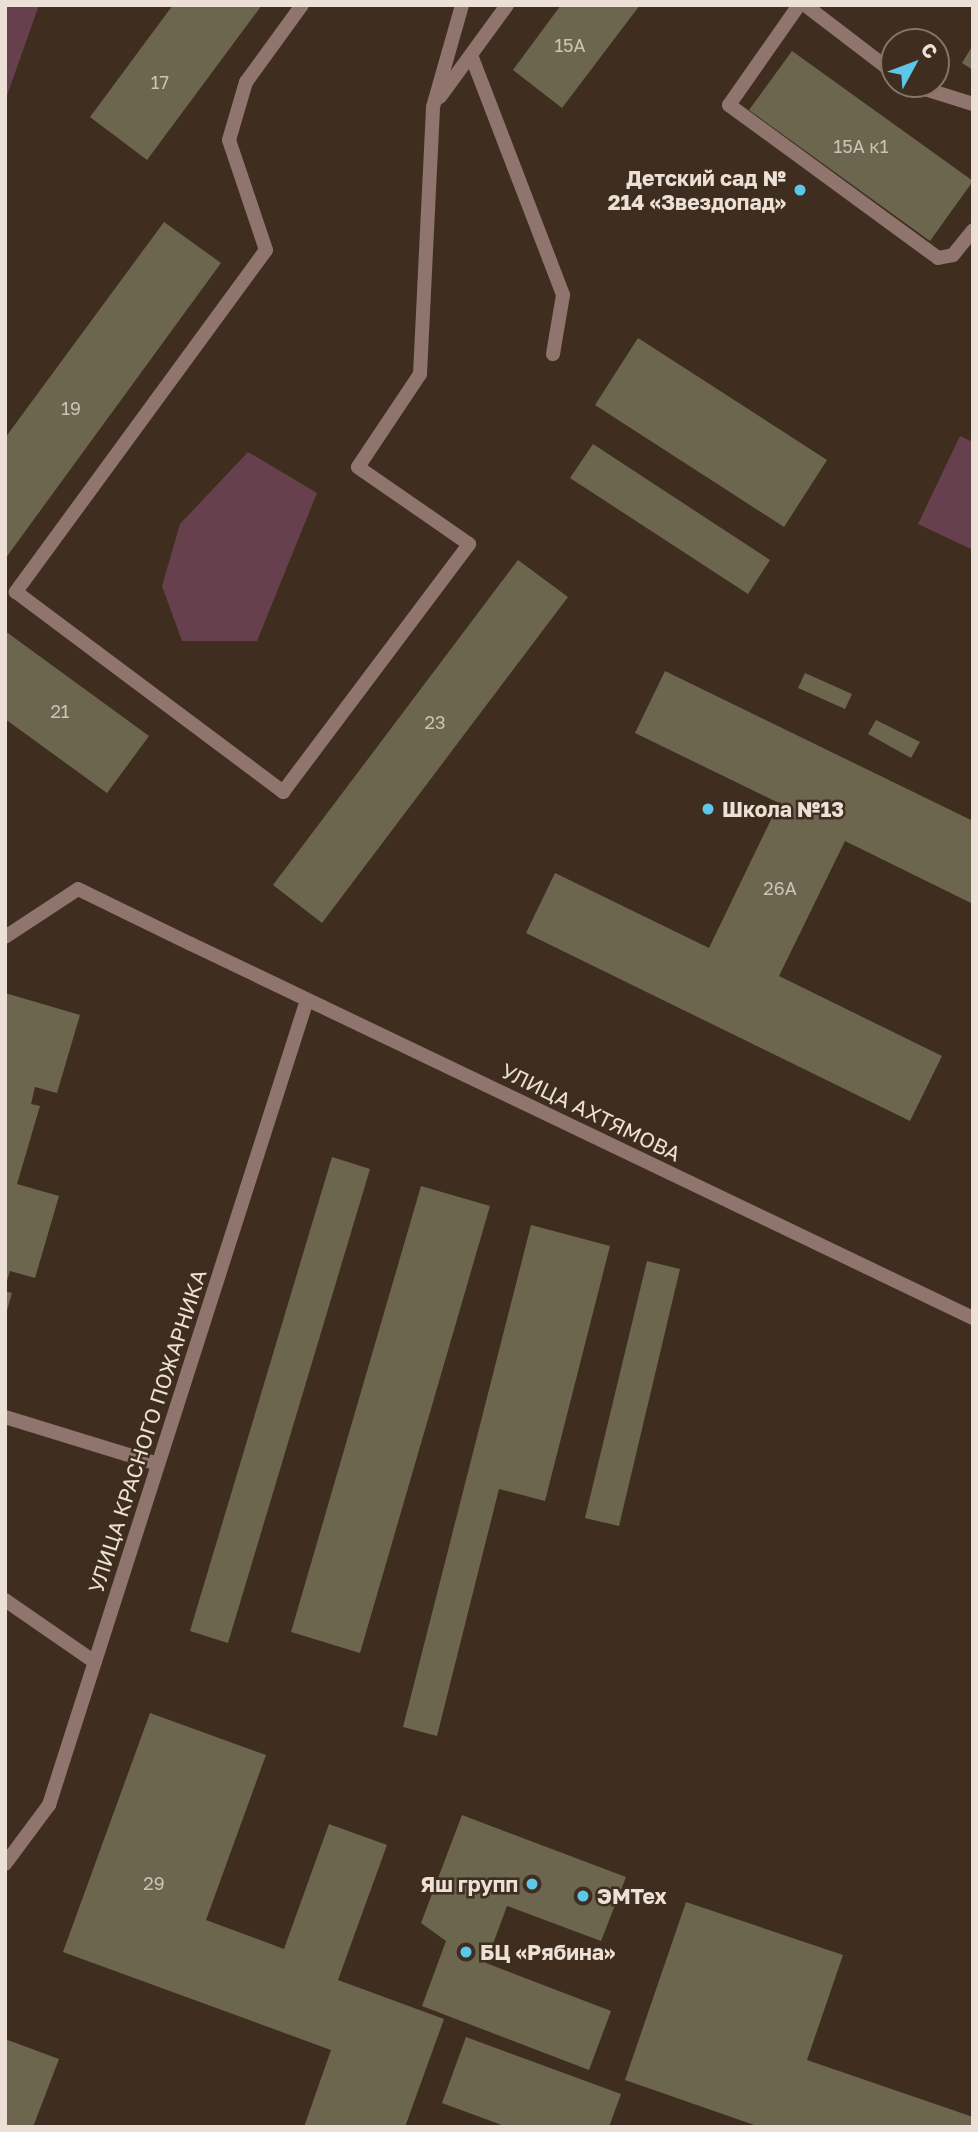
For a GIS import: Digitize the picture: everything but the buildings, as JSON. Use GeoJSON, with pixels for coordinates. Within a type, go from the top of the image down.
{"type":"FeatureCollection","features":[{"type":"Feature","properties":{"kind":"street"},"geometry":{"type":"LineString","coordinates":[[302,5],[246,82],[229,140],[266,250],[16,592],[283,792],[469,544],[358,467],[420,374],[433,107],[462,5]]}},
{"type":"Feature","properties":{"kind":"street"},"geometry":{"type":"LineString","coordinates":[[433,107],[507,5]]}},
{"type":"Feature","properties":{"kind":"street"},"geometry":{"type":"LineString","coordinates":[[799,5],[729,105],[938,258],[953,255],[973,230]]}},
{"type":"Feature","properties":{"kind":"street"},"geometry":{"type":"LineString","coordinates":[[805,5],[880,61]]}},
{"type":"Feature","properties":{"kind":"street"},"geometry":{"type":"LineString","coordinates":[[471,55],[563,295],[553,354]]}},
{"type":"Feature","properties":{"kind":"street"},"geometry":{"type":"LineString","coordinates":[[950,97],[973,104]]}},
{"type":"Feature","properties":{"kind":"street","name":"УЛИЦА АХТЯМОВА"},"geometry":{"type":"LineString","coordinates":[[5,937],[78,889],[973,1318]]}},
{"type":"Feature","properties":{"kind":"street","name":"УЛИЦА КРАСНОГО ПОЖАРНИКА"},"geometry":{"type":"LineString","coordinates":[[5,1864],[49,1805],[307,1000]]}},
{"type":"Feature","properties":{"kind":"street"},"geometry":{"type":"LineString","coordinates":[[5,1417],[158,1464]]}},
{"type":"Feature","properties":{"kind":"street"},"geometry":{"type":"LineString","coordinates":[[5,1600],[95,1662]]}},
{"type":"Feature","properties":{"kind":"shaded area"},"geometry":{"type":"Polygon","coordinates":[[[5,5],[39,5],[5,101],[5,5]]]}},
{"type":"Feature","properties":{"kind":"shaded area"},"geometry":{"type":"Polygon","coordinates":[[[960,436],[973,442],[973,550],[918,524],[960,436]]]}},
{"type":"Feature","properties":{"kind":"shaded area"},"geometry":{"type":"Polygon","coordinates":[[[248,452],[317,493],[257,641],[182,641],[162,586],[180,524],[248,452]]]}},
{"type":"Feature","properties":{"kind":"place","name":"Детский сад № 214 «Звездопад»"},"geometry":{"type":"Point","coordinates":[800,190]}},
{"type":"Feature","properties":{"kind":"place","name":"Школа №13"},"geometry":{"type":"Point","coordinates":[708,809]}},
{"type":"Feature","properties":{"kind":"place","name":"Яш групп"},"geometry":{"type":"Point","coordinates":[532,1884]}},
{"type":"Feature","properties":{"kind":"place","name":"ЭМТех"},"geometry":{"type":"Point","coordinates":[583,1896]}},
{"type":"Feature","properties":{"kind":"place","name":"БЦ «Рябина»"},"geometry":{"type":"Point","coordinates":[466,1952]}}]}
